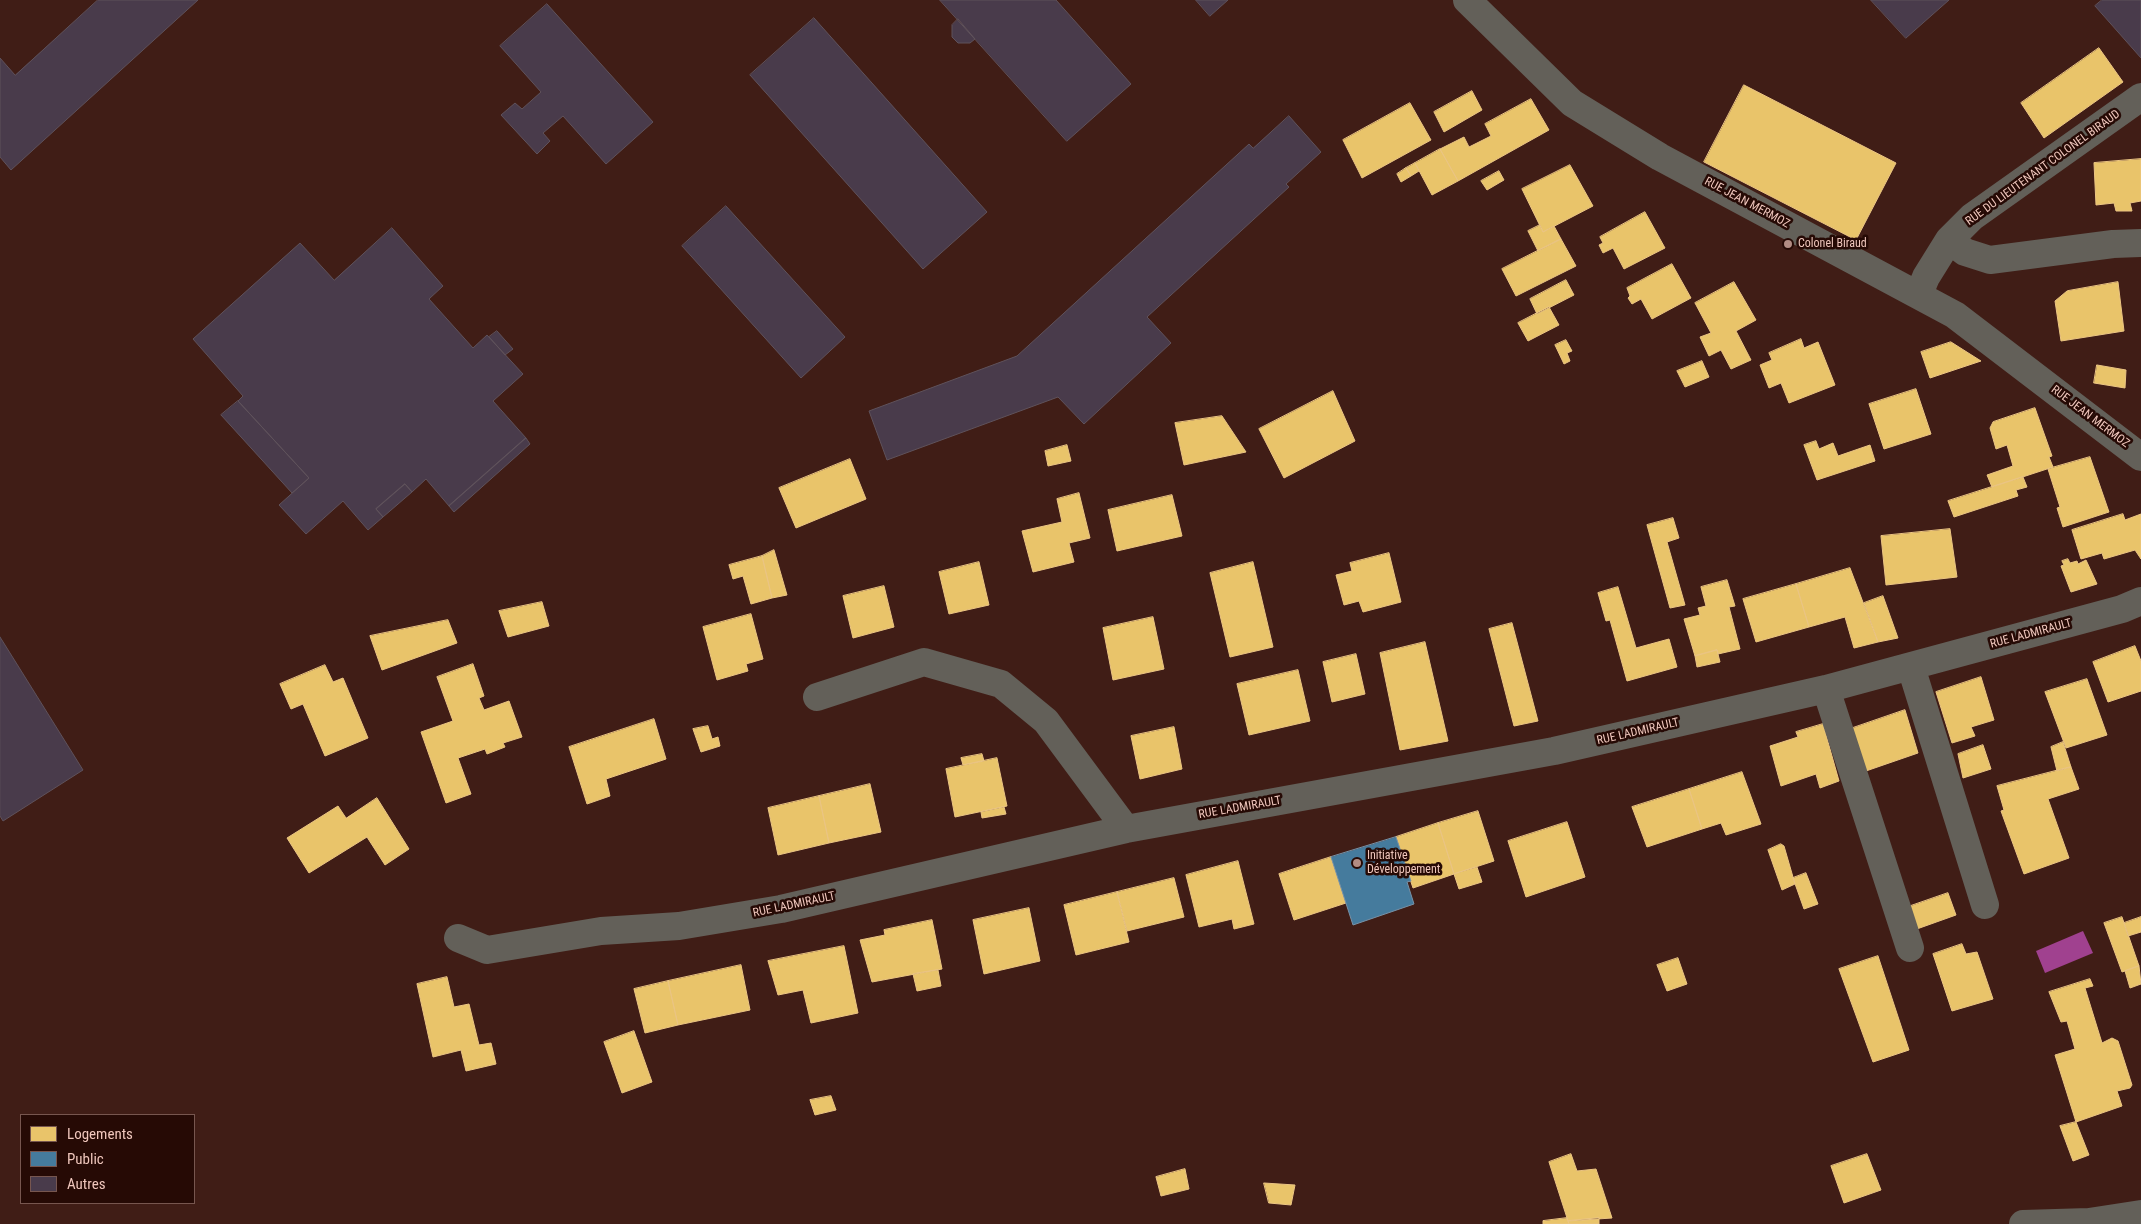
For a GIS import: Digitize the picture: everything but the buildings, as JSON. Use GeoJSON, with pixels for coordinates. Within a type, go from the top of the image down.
{"type":"FeatureCollection","features":[{"type":"Feature","properties":{"kind":"street","name":"RUE JEAN MERMOZ"},"geometry":{"type":"LineString","coordinates":[[1466,0],[1572,103],[1660,158],[1919,294],[1955,315],[2141,457]]}},
{"type":"Feature","properties":{"kind":"street","name":"RUE DU LIEUTENANT COLONEL BIRAUD"},"geometry":{"type":"LineString","coordinates":[[1919,294],[1926,277],[1949,240],[1972,217],[2141,97]]}},
{"type":"Feature","properties":{"kind":"street"},"geometry":{"type":"LineString","coordinates":[[1949,240],[1965,252],[1990,260],[2113,244],[2141,243]]}},
{"type":"Feature","properties":{"kind":"street","name":"RUE LADMIRAULT"},"geometry":{"type":"LineString","coordinates":[[458,938],[487,950],[601,930],[679,926],[781,909],[1126,829],[1554,751],[1826,689],[2122,610],[2141,601]]}},
{"type":"Feature","properties":{"kind":"street"},"geometry":{"type":"LineString","coordinates":[[817,697],[924,662],[1001,684],[1046,721],[1126,829]]}},
{"type":"Feature","properties":{"kind":"street"},"geometry":{"type":"LineString","coordinates":[[1911,667],[1985,905]]}},
{"type":"Feature","properties":{"kind":"street"},"geometry":{"type":"LineString","coordinates":[[1826,689],[1910,948]]}},
{"type":"Feature","properties":{"kind":"street"},"geometry":{"type":"LineString","coordinates":[[2024,1224],[2089,1222],[2141,1214]]}},
{"type":"Feature","properties":{"kind":"shaded area"},"geometry":{"type":"Polygon","coordinates":[[[2083,931],[2093,953],[2045,973],[2036,951],[2083,931]]]}},
{"type":"Feature","properties":{"kind":"place","name":"Colonel Biraud"},"geometry":{"type":"Point","coordinates":[1788,244]}},
{"type":"Feature","properties":{"kind":"place","name":"Initiative Développement"},"geometry":{"type":"Point","coordinates":[1357,863]}}]}
